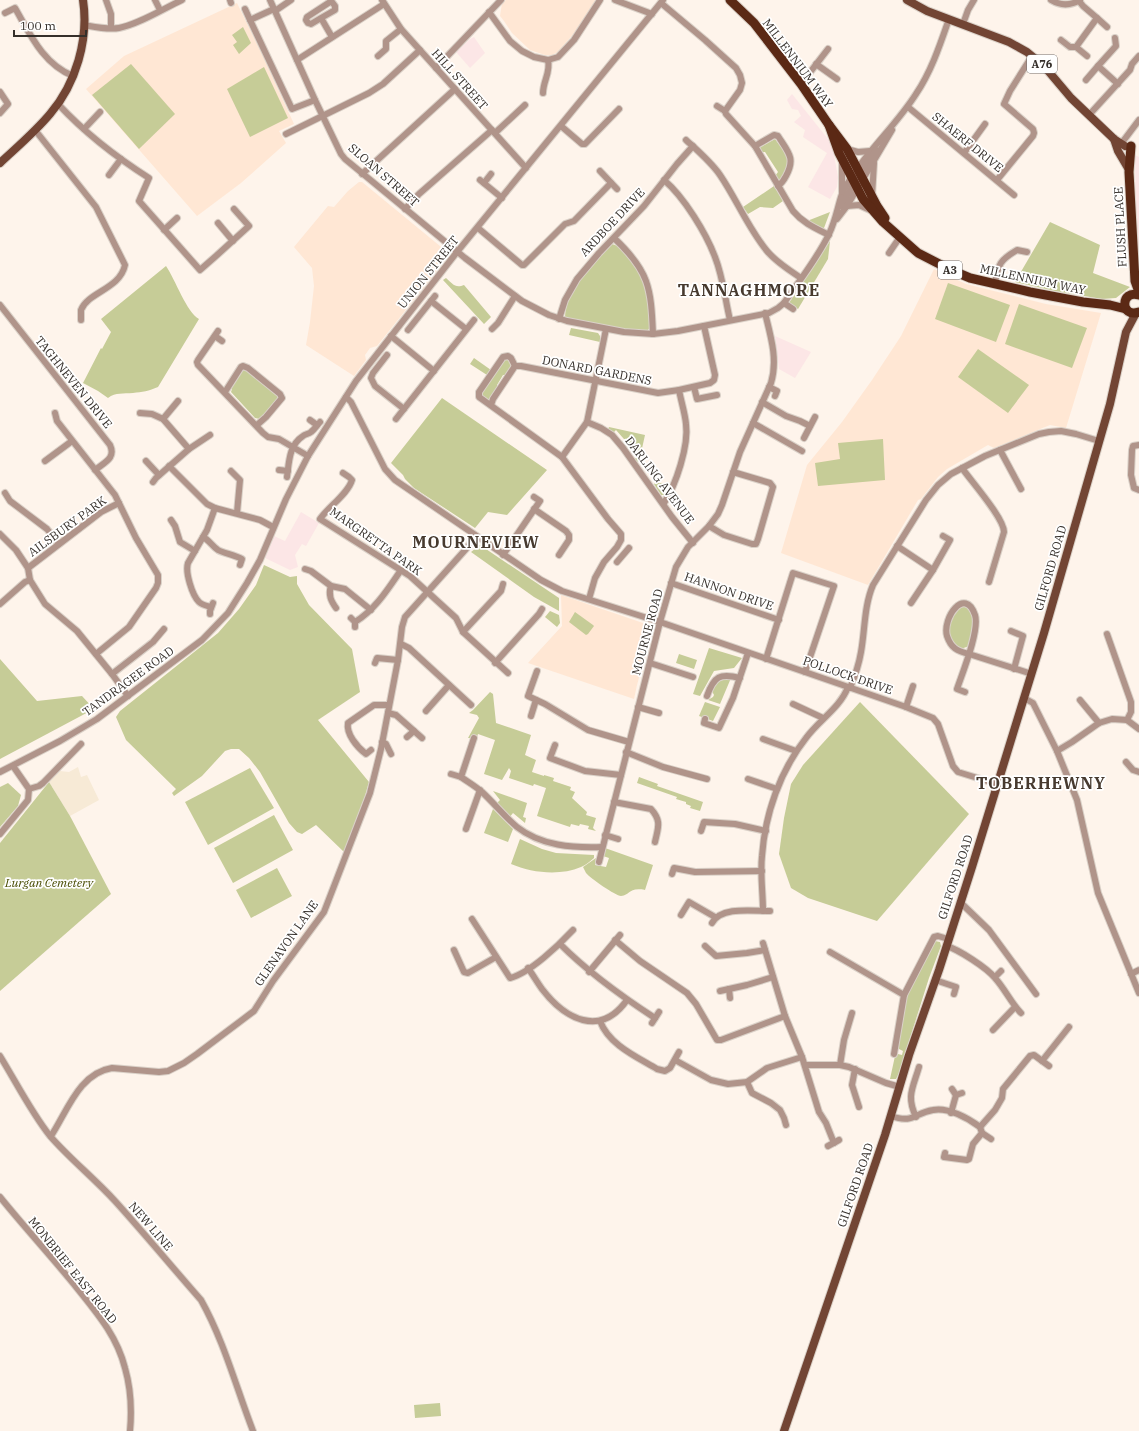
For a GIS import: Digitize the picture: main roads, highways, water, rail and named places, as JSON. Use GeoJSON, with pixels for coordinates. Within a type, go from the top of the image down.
{"type":"FeatureCollection","features":[{"type":"Feature","properties":{"kind":"highway","name":"MILLENNIUM WAY"},"geometry":{"type":"LineString","coordinates":[[730,0],[754,23],[801,84],[830,127],[848,149],[857,178],[871,210],[918,253],[970,278],[995,284],[1058,298],[1110,305],[1133,304]]}},
{"type":"Feature","properties":{"kind":"highway","name":"MILLENNIUM WAY"},"geometry":{"type":"LineString","coordinates":[[830,127],[842,159],[897,234]]}},
{"type":"Feature","properties":{"kind":"highway"},"geometry":{"type":"LineString","coordinates":[[830,127],[857,178],[883,222]]}},
{"type":"Feature","properties":{"kind":"highway","name":"FLUSH PLACE"},"geometry":{"type":"LineString","coordinates":[[1126,144],[1129,170],[1135,281],[1133,304]]}},
{"type":"Feature","properties":{"kind":"main road"},"geometry":{"type":"LineString","coordinates":[[1,160],[36,130],[58,104],[73,76],[80,54],[84,25],[83,0]]}},
{"type":"Feature","properties":{"kind":"main road","name":"A76"},"geometry":{"type":"LineString","coordinates":[[907,0],[920,3],[949,19],[1009,42],[1032,56],[1044,66],[1071,98],[1089,115],[1126,144]]}},
{"type":"Feature","properties":{"kind":"main road"},"geometry":{"type":"LineString","coordinates":[[1126,144],[1118,150],[1129,170]]}},
{"type":"Feature","properties":{"kind":"main road","name":"GILFORD ROAD"},"geometry":{"type":"LineString","coordinates":[[784,1431],[891,1116],[1032,674],[1110,404],[1133,304]]}},
{"type":"Feature","properties":{"kind":"district","name":"TANNAGHMORE"},"geometry":{"type":"Point","coordinates":[749,290]}},
{"type":"Feature","properties":{"kind":"district","name":"MOURNEVIEW"},"geometry":{"type":"Point","coordinates":[476,542]}},
{"type":"Feature","properties":{"kind":"district","name":"TOBERHEWNY"},"geometry":{"type":"Point","coordinates":[1041,783]}},
{"type":"Feature","properties":{"kind":"park label","name":"Lurgan Cemetery"},"geometry":{"type":"Point","coordinates":[49,882]}}]}
